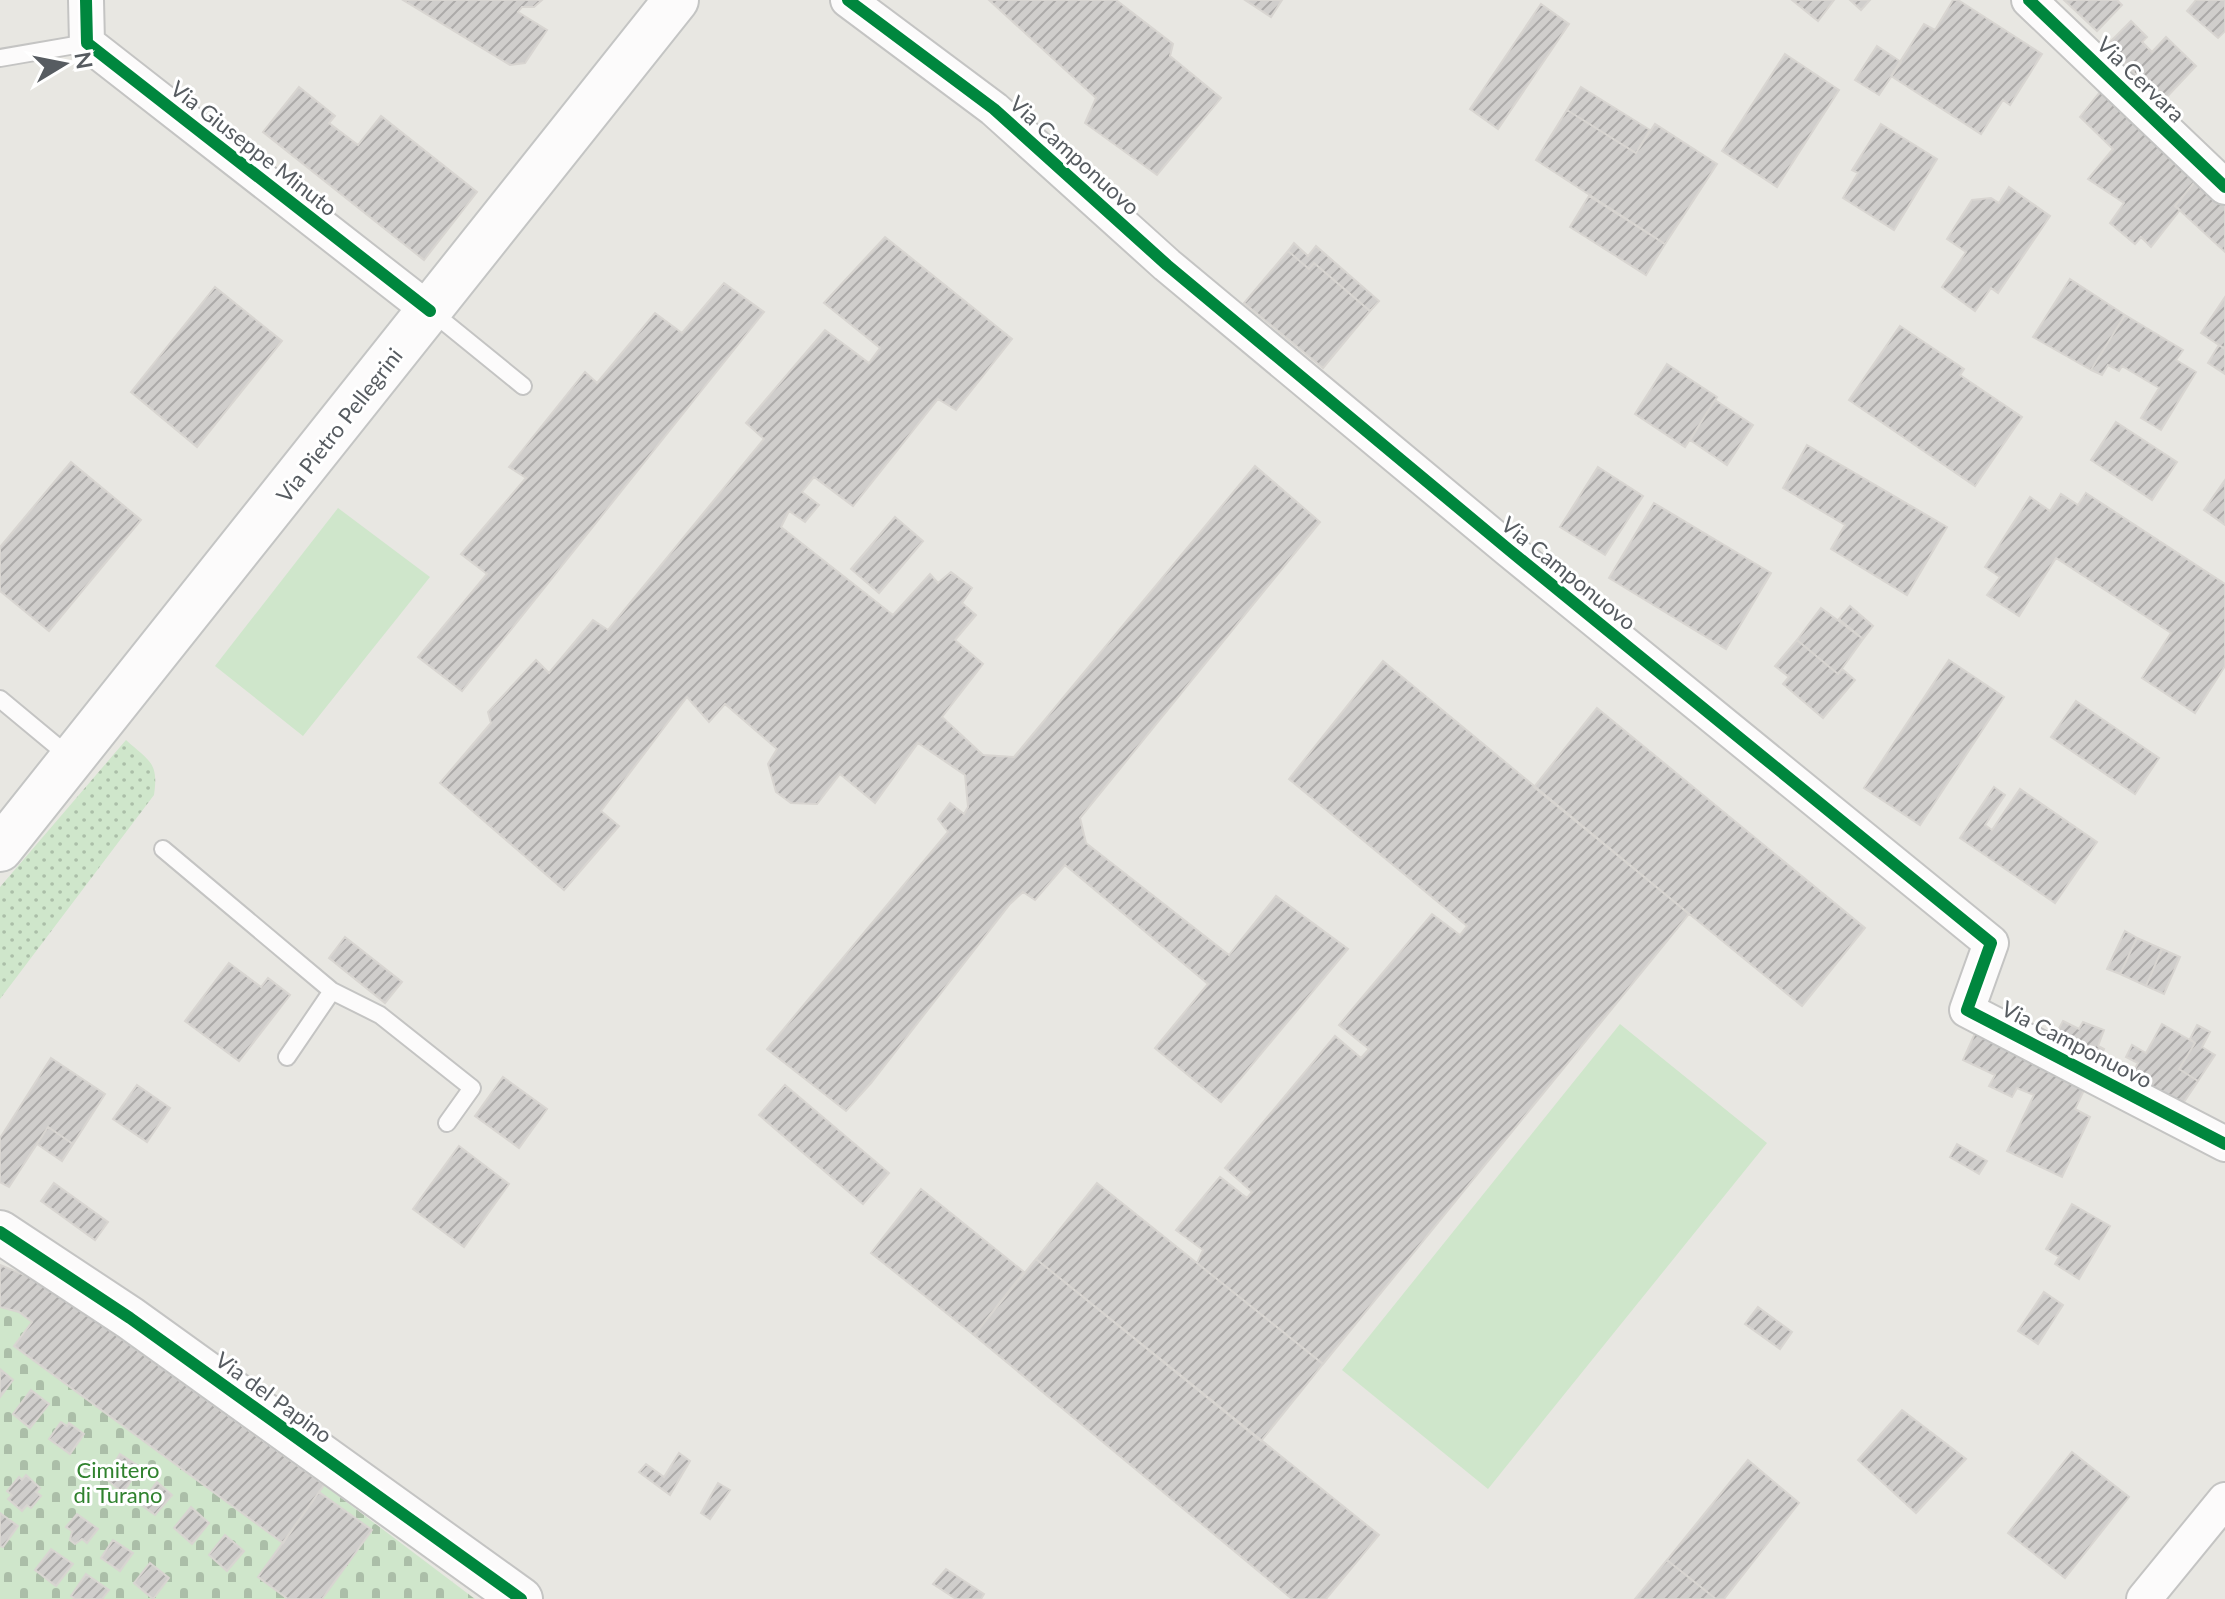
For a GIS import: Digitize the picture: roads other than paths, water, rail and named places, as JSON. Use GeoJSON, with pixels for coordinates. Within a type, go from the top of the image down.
{"type":"FeatureCollection","features":[{"type":"Feature","properties":{"kind":"main road","name":"Via Pietro Pellegrini"},"geometry":{"type":"LineString","coordinates":[[0,849],[676,0]]}},
{"type":"Feature","properties":{"kind":"street"},"geometry":{"type":"LineString","coordinates":[[86,0],[87,43]]}},
{"type":"Feature","properties":{"kind":"street","name":"Via Camponuovo"},"geometry":{"type":"LineString","coordinates":[[848,0],[994,109],[1167,265],[1508,549],[1991,943],[1967,1010],[2225,1144]]}},
{"type":"Feature","properties":{"kind":"street","name":"Via Cervara"},"geometry":{"type":"LineString","coordinates":[[2029,0],[2225,187]]}},
{"type":"Feature","properties":{"kind":"street","name":"Via Giuseppe Minuto"},"geometry":{"type":"LineString","coordinates":[[87,43],[430,311]]}},
{"type":"Feature","properties":{"kind":"street","name":"Via del Papino"},"geometry":{"type":"LineString","coordinates":[[0,1232],[130,1318],[521,1599]]}},
{"type":"Feature","properties":{"kind":"street"},"geometry":{"type":"LineString","coordinates":[[2144,1599],[2225,1500]]}},
{"type":"Feature","properties":{"kind":"lane"},"geometry":{"type":"LineString","coordinates":[[0,58],[87,43]]}},
{"type":"Feature","properties":{"kind":"lane"},"geometry":{"type":"LineString","coordinates":[[430,311],[523,386]]}},
{"type":"Feature","properties":{"kind":"lane"},"geometry":{"type":"LineString","coordinates":[[0,699],[73,759]]}},
{"type":"Feature","properties":{"kind":"lane"},"geometry":{"type":"LineString","coordinates":[[163,849],[332,991],[380,1015],[472,1088],[447,1123]]}},
{"type":"Feature","properties":{"kind":"lane"},"geometry":{"type":"LineString","coordinates":[[287,1057],[332,991]]}},
{"type":"Feature","properties":{"kind":"park label","name":"Cimitero di Turano"},"geometry":{"type":"Point","coordinates":[118,1482]}}]}
